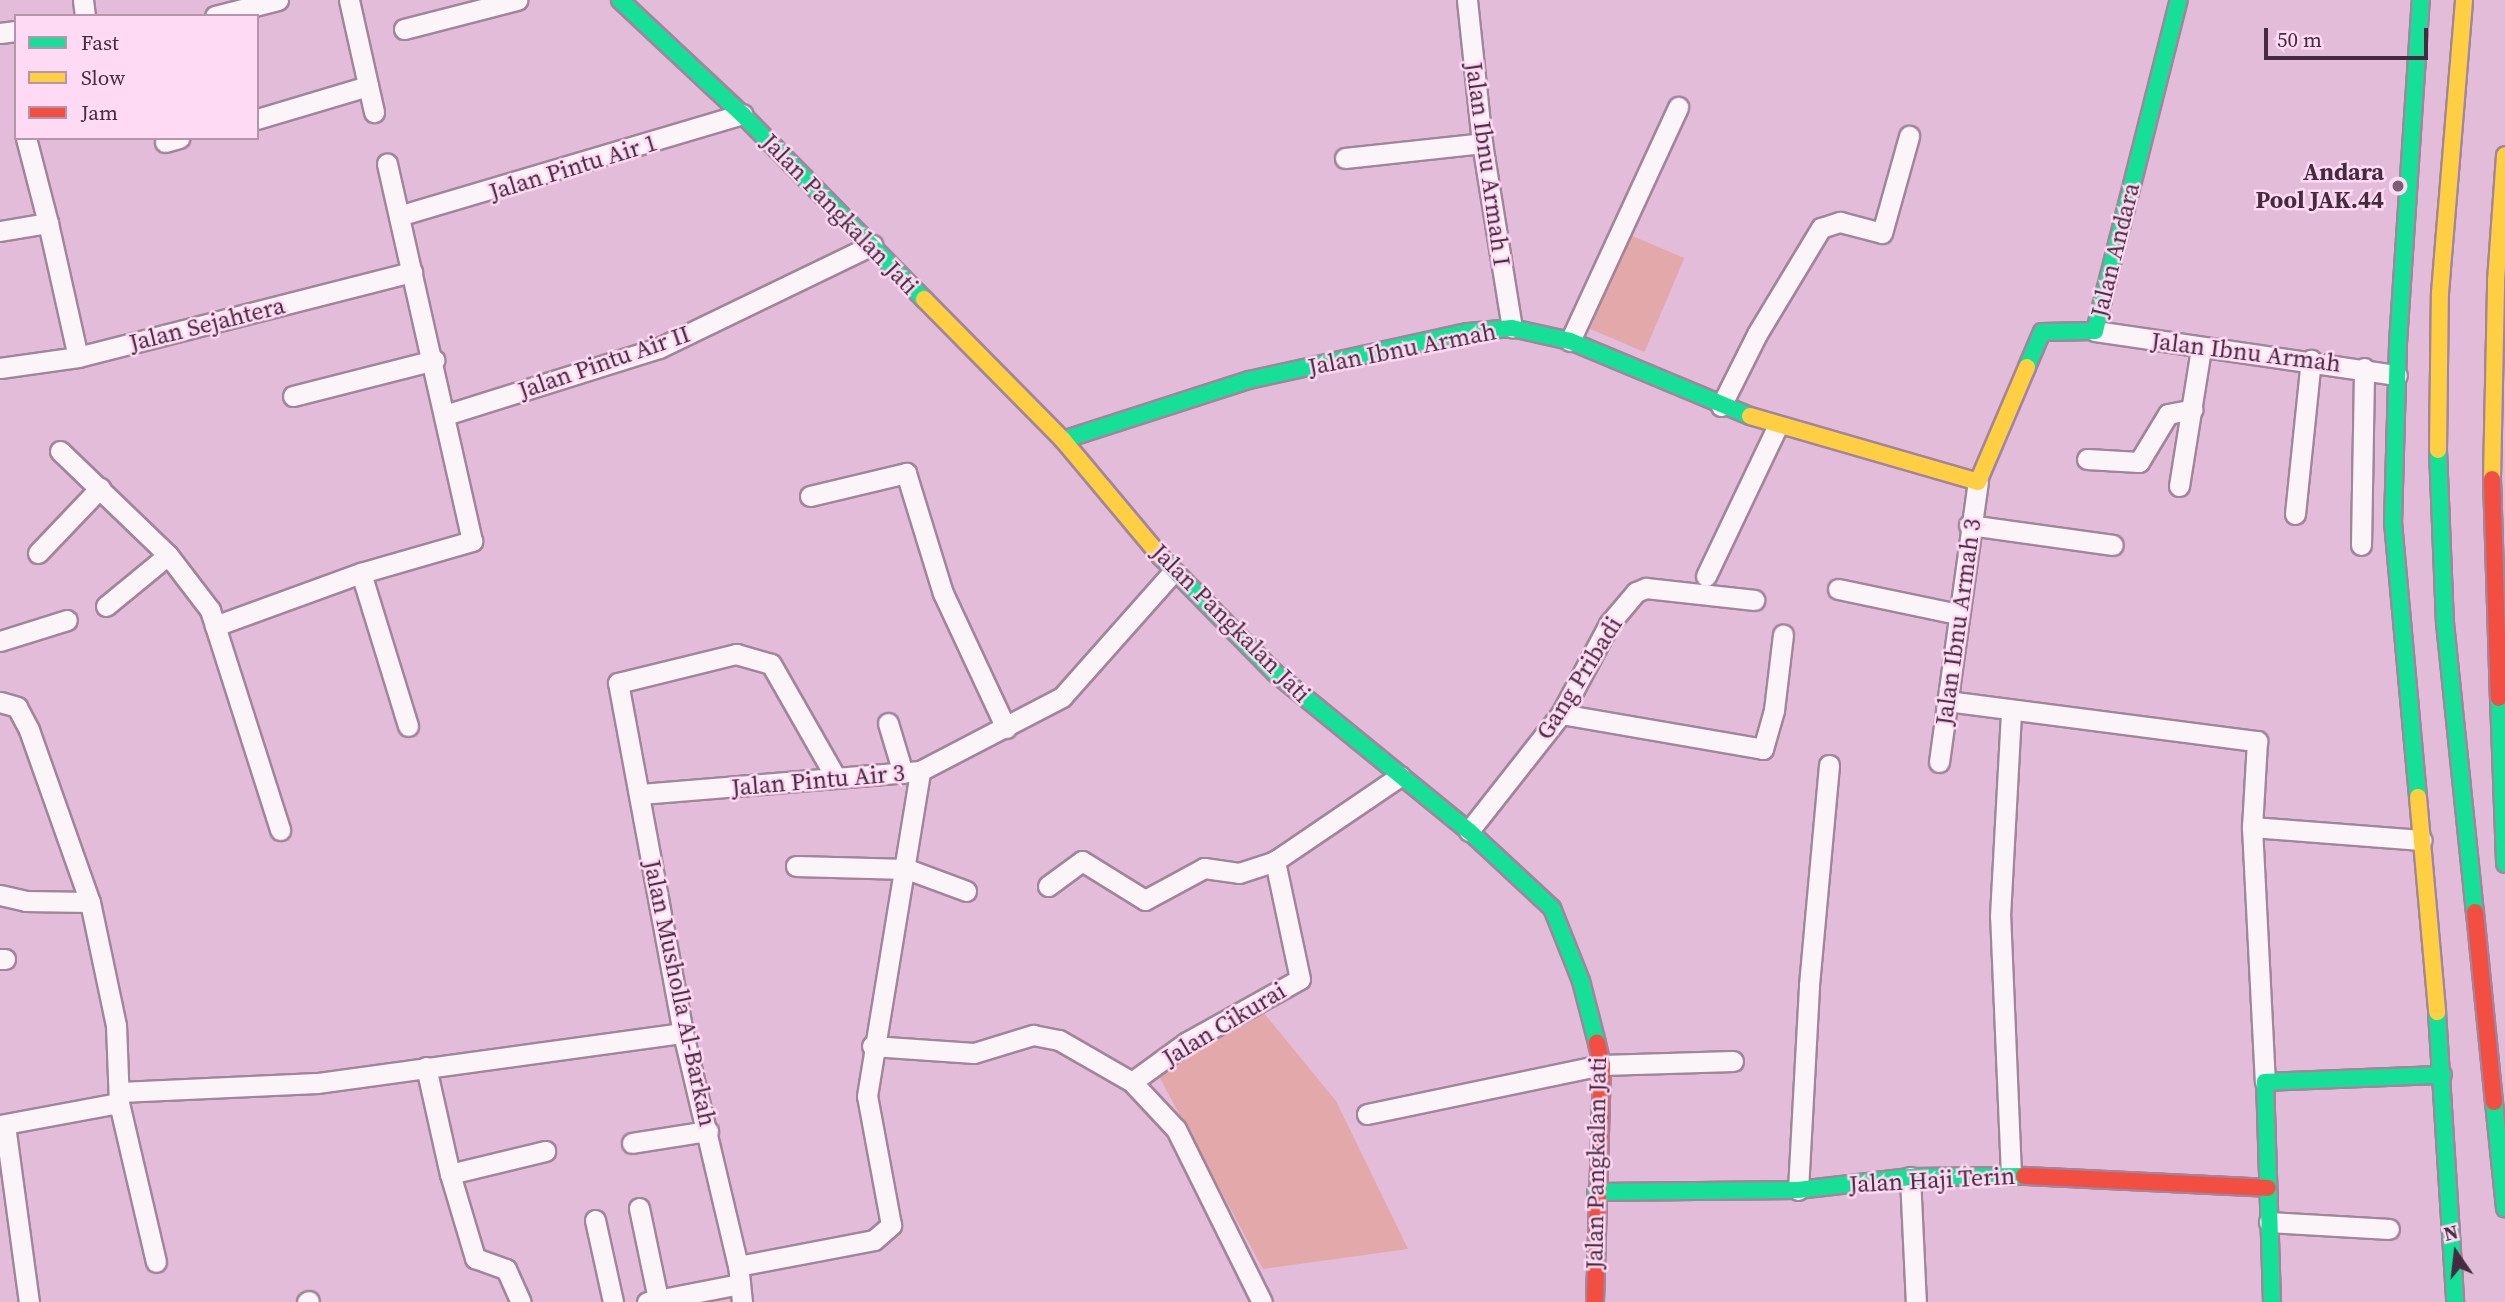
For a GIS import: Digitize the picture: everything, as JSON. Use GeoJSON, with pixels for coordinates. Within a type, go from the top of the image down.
{"type":"FeatureCollection","features":[{"type":"Feature","properties":{"kind":"main road","name":"Jalan Pangkalan Jati"},"geometry":{"type":"LineString","coordinates":[[620,0],[742,114],[1063,440],[1173,572],[1275,673],[1469,831],[1552,908],[1581,981],[1602,1065],[1596,1192],[1595,1302]]}},
{"type":"Feature","properties":{"kind":"main road","name":"Jalan Andara"},"geometry":{"type":"LineString","coordinates":[[1978,482],[2042,332],[2052,328],[2095,331],[2179,0]]}},
{"type":"Feature","properties":{"kind":"main road"},"geometry":{"type":"LineString","coordinates":[[2421,0],[2397,375],[2393,524],[2443,1075],[2455,1302]]}},
{"type":"Feature","properties":{"kind":"main road"},"geometry":{"type":"LineString","coordinates":[[2464,0],[2440,293],[2438,452],[2445,623],[2505,1209]]}},
{"type":"Feature","properties":{"kind":"main road"},"geometry":{"type":"LineString","coordinates":[[2505,155],[2496,281],[2492,490],[2505,864]]}},
{"type":"Feature","properties":{"kind":"main road","name":"Jalan Ibnu Armah"},"geometry":{"type":"LineString","coordinates":[[1063,440],[1249,380],[1468,332],[1512,328],[1570,341],[1777,427],[1978,482]]}},
{"type":"Feature","properties":{"kind":"main road"},"geometry":{"type":"LineString","coordinates":[[2272,1302],[2265,1082],[2443,1075]]}},
{"type":"Feature","properties":{"kind":"main road","name":"Jalan Haji Terin"},"geometry":{"type":"LineString","coordinates":[[1596,1192],[1798,1189],[1910,1177],[2011,1175],[2268,1188]]}},
{"type":"Feature","properties":{"kind":"street"},"geometry":{"type":"LineString","coordinates":[[223,14],[278,0]]}},
{"type":"Feature","properties":{"kind":"street"},"geometry":{"type":"LineString","coordinates":[[349,0],[374,113]]}},
{"type":"Feature","properties":{"kind":"street"},"geometry":{"type":"LineString","coordinates":[[404,29],[517,0]]}},
{"type":"Feature","properties":{"kind":"street","name":"Jalan Ibnu Armah I"},"geometry":{"type":"LineString","coordinates":[[1467,0],[1482,143],[1512,328]]}},
{"type":"Feature","properties":{"kind":"street"},"geometry":{"type":"LineString","coordinates":[[259,118],[368,86]]}},
{"type":"Feature","properties":{"kind":"street"},"geometry":{"type":"LineString","coordinates":[[1570,341],[1678,107]]}},
{"type":"Feature","properties":{"kind":"street","name":"Jalan Pintu Air 1"},"geometry":{"type":"LineString","coordinates":[[402,215],[742,114]]}},
{"type":"Feature","properties":{"kind":"street"},"geometry":{"type":"LineString","coordinates":[[1721,406],[1821,229],[1840,222],[1882,233],[1909,136]]}},
{"type":"Feature","properties":{"kind":"street"},"geometry":{"type":"LineString","coordinates":[[27,140],[78,357]]}},
{"type":"Feature","properties":{"kind":"street"},"geometry":{"type":"LineString","coordinates":[[1345,158],[1482,143]]}},
{"type":"Feature","properties":{"kind":"street"},"geometry":{"type":"LineString","coordinates":[[215,626],[361,573],[472,541],[434,360],[412,272],[402,215],[387,163]]}},
{"type":"Feature","properties":{"kind":"street"},"geometry":{"type":"LineString","coordinates":[[0,231],[48,223]]}},
{"type":"Feature","properties":{"kind":"street","name":"Jalan Pintu Air II"},"geometry":{"type":"LineString","coordinates":[[445,415],[659,348],[872,245]]}},
{"type":"Feature","properties":{"kind":"street","name":"Jalan Sejahtera"},"geometry":{"type":"LineString","coordinates":[[0,369],[78,357],[412,272]]}},
{"type":"Feature","properties":{"kind":"street","name":"Jalan Ibnu Armah"},"geometry":{"type":"LineString","coordinates":[[2095,331],[2202,348],[2311,360],[2397,375]]}},
{"type":"Feature","properties":{"kind":"street"},"geometry":{"type":"LineString","coordinates":[[2179,485],[2202,348]]}},
{"type":"Feature","properties":{"kind":"street"},"geometry":{"type":"LineString","coordinates":[[293,396],[434,360]]}},
{"type":"Feature","properties":{"kind":"street"},"geometry":{"type":"LineString","coordinates":[[2295,514],[2311,360]]}},
{"type":"Feature","properties":{"kind":"street"},"geometry":{"type":"LineString","coordinates":[[2361,545],[2364,368]]}},
{"type":"Feature","properties":{"kind":"street"},"geometry":{"type":"LineString","coordinates":[[2087,459],[2139,462],[2168,414],[2193,409]]}},
{"type":"Feature","properties":{"kind":"street"},"geometry":{"type":"LineString","coordinates":[[1706,576],[1777,427]]}},
{"type":"Feature","properties":{"kind":"street"},"geometry":{"type":"LineString","coordinates":[[61,450],[167,555],[210,610],[280,830]]}},
{"type":"Feature","properties":{"kind":"street"},"geometry":{"type":"LineString","coordinates":[[810,496],[906,473],[943,593],[1006,728]]}},
{"type":"Feature","properties":{"kind":"street","name":"Jalan Ibnu Armah 3"},"geometry":{"type":"LineString","coordinates":[[1939,762],[1969,525],[1978,482]]}},
{"type":"Feature","properties":{"kind":"street"},"geometry":{"type":"LineString","coordinates":[[38,553],[100,488]]}},
{"type":"Feature","properties":{"kind":"street"},"geometry":{"type":"LineString","coordinates":[[1969,525],[2113,545]]}},
{"type":"Feature","properties":{"kind":"street"},"geometry":{"type":"LineString","coordinates":[[106,606],[167,555]]}},
{"type":"Feature","properties":{"kind":"street","name":"Jalan Pintu Air 3"},"geometry":{"type":"LineString","coordinates":[[641,794],[911,772],[1006,728],[1062,697],[1173,572]]}},
{"type":"Feature","properties":{"kind":"street"},"geometry":{"type":"LineString","coordinates":[[361,573],[408,726]]}},
{"type":"Feature","properties":{"kind":"street","name":"Gang Pribadi"},"geometry":{"type":"LineString","coordinates":[[1469,831],[1561,714],[1609,624],[1636,592],[1646,588],[1754,600]]}},
{"type":"Feature","properties":{"kind":"street"},"geometry":{"type":"LineString","coordinates":[[1838,589],[1958,614]]}},
{"type":"Feature","properties":{"kind":"street"},"geometry":{"type":"LineString","coordinates":[[0,641],[67,620]]}},
{"type":"Feature","properties":{"kind":"street"},"geometry":{"type":"LineString","coordinates":[[1561,714],[1763,749],[1774,710],[1783,635]]}},
{"type":"Feature","properties":{"kind":"street","name":"Jalan Musholla Al-Barkah"},"geometry":{"type":"LineString","coordinates":[[740,1284],[708,1131],[683,1033],[641,794],[618,683],[736,654],[771,664],[836,778]]}},
{"type":"Feature","properties":{"kind":"street"},"geometry":{"type":"LineString","coordinates":[[1947,701],[2257,741],[2252,827],[2265,1082]]}},
{"type":"Feature","properties":{"kind":"street"},"geometry":{"type":"LineString","coordinates":[[0,702],[17,707],[29,730],[90,902],[117,1025],[120,1097],[156,1262]]}},
{"type":"Feature","properties":{"kind":"street"},"geometry":{"type":"LineString","coordinates":[[2011,710],[2000,916],[2011,1175]]}},
{"type":"Feature","properties":{"kind":"street"},"geometry":{"type":"LineString","coordinates":[[639,1208],[653,1301],[740,1284],[874,1240],[891,1224],[867,1096],[872,1046],[907,869],[911,772],[888,723]]}},
{"type":"Feature","properties":{"kind":"street"},"geometry":{"type":"LineString","coordinates":[[1798,1189],[1809,985],[1829,765]]}},
{"type":"Feature","properties":{"kind":"street"},"geometry":{"type":"LineString","coordinates":[[1048,886],[1082,861],[1145,900],[1203,868],[1239,873],[1275,861],[1400,776]]}},
{"type":"Feature","properties":{"kind":"street"},"geometry":{"type":"LineString","coordinates":[[2252,827],[2422,840]]}},
{"type":"Feature","properties":{"kind":"street","name":"Jalan Cikurai"},"geometry":{"type":"LineString","coordinates":[[1132,1082],[1187,1042],[1300,979],[1275,861]]}},
{"type":"Feature","properties":{"kind":"street"},"geometry":{"type":"LineString","coordinates":[[796,866],[907,869],[966,891]]}},
{"type":"Feature","properties":{"kind":"street"},"geometry":{"type":"LineString","coordinates":[[0,895],[25,901],[90,902]]}},
{"type":"Feature","properties":{"kind":"street"},"geometry":{"type":"LineString","coordinates":[[29,1302],[3,1125],[120,1097],[317,1083],[683,1033]]}},
{"type":"Feature","properties":{"kind":"street"},"geometry":{"type":"LineString","coordinates":[[872,1046],[974,1053],[1033,1035],[1059,1040],[1132,1082],[1176,1129],[1262,1302]]}},
{"type":"Feature","properties":{"kind":"street"},"geometry":{"type":"LineString","coordinates":[[1367,1114],[1602,1065],[1733,1061]]}},
{"type":"Feature","properties":{"kind":"street"},"geometry":{"type":"LineString","coordinates":[[426,1067],[450,1174],[475,1258],[506,1269],[521,1302]]}},
{"type":"Feature","properties":{"kind":"street"},"geometry":{"type":"LineString","coordinates":[[632,1143],[708,1131]]}},
{"type":"Feature","properties":{"kind":"street"},"geometry":{"type":"LineString","coordinates":[[450,1174],[545,1151]]}},
{"type":"Feature","properties":{"kind":"street"},"geometry":{"type":"LineString","coordinates":[[1910,1177],[1916,1302]]}},
{"type":"Feature","properties":{"kind":"street"},"geometry":{"type":"LineString","coordinates":[[595,1220],[614,1302]]}},
{"type":"Feature","properties":{"kind":"street"},"geometry":{"type":"LineString","coordinates":[[2269,1222],[2389,1229]]}},
{"type":"Feature","properties":{"kind":"shaded area"},"geometry":{"type":"Polygon","coordinates":[[[1630,235],[1684,258],[1644,352],[1590,329],[1630,235]]]}},
{"type":"Feature","properties":{"kind":"shaded area"},"geometry":{"type":"Polygon","coordinates":[[[1263,1012],[1336,1101],[1408,1249],[1263,1269],[1156,1071],[1263,1012]]]}},
{"type":"Feature","properties":{"kind":"traffic: fast"},"geometry":{"type":"LineString","coordinates":[[620,0],[742,114],[924,299]]}},
{"type":"Feature","properties":{"kind":"traffic: fast"},"geometry":{"type":"LineString","coordinates":[[2027,367],[2042,332],[2095,331],[2179,0]]}},
{"type":"Feature","properties":{"kind":"traffic: fast"},"geometry":{"type":"LineString","coordinates":[[2418,797],[2393,524],[2398,343],[2421,0]]}},
{"type":"Feature","properties":{"kind":"traffic: fast"},"geometry":{"type":"LineString","coordinates":[[1063,440],[1249,380],[1468,332],[1512,328],[1570,341],[1750,416]]}},
{"type":"Feature","properties":{"kind":"traffic: fast"},"geometry":{"type":"LineString","coordinates":[[2438,450],[2445,623],[2475,912]]}},
{"type":"Feature","properties":{"kind":"traffic: fast"},"geometry":{"type":"LineString","coordinates":[[1160,556],[1275,673],[1469,831],[1552,908],[1581,981],[1597,1043]]}},
{"type":"Feature","properties":{"kind":"traffic: fast"},"geometry":{"type":"LineString","coordinates":[[2499,698],[2505,864]]}},
{"type":"Feature","properties":{"kind":"traffic: fast"},"geometry":{"type":"LineString","coordinates":[[2437,1012],[2455,1302]]}},
{"type":"Feature","properties":{"kind":"traffic: fast"},"geometry":{"type":"LineString","coordinates":[[2272,1302],[2265,1082],[2443,1075]]}},
{"type":"Feature","properties":{"kind":"traffic: fast"},"geometry":{"type":"LineString","coordinates":[[2494,1102],[2505,1208]]}},
{"type":"Feature","properties":{"kind":"traffic: fast"},"geometry":{"type":"LineString","coordinates":[[1596,1192],[1798,1190],[1910,1177],[2024,1176]]}},
{"type":"Feature","properties":{"kind":"traffic: slow"},"geometry":{"type":"LineString","coordinates":[[2438,450],[2440,293],[2464,0]]}},
{"type":"Feature","properties":{"kind":"traffic: slow"},"geometry":{"type":"LineString","coordinates":[[2492,479],[2496,281],[2505,155]]}},
{"type":"Feature","properties":{"kind":"traffic: slow"},"geometry":{"type":"LineString","coordinates":[[924,299],[1063,440],[1160,556]]}},
{"type":"Feature","properties":{"kind":"traffic: slow"},"geometry":{"type":"LineString","coordinates":[[1750,416],[1978,482],[2027,367]]}},
{"type":"Feature","properties":{"kind":"traffic: slow"},"geometry":{"type":"LineString","coordinates":[[2418,797],[2437,1012]]}},
{"type":"Feature","properties":{"kind":"traffic: jam"},"geometry":{"type":"LineString","coordinates":[[2492,479],[2499,698]]}},
{"type":"Feature","properties":{"kind":"traffic: jam"},"geometry":{"type":"LineString","coordinates":[[2475,912],[2494,1102]]}},
{"type":"Feature","properties":{"kind":"traffic: jam"},"geometry":{"type":"LineString","coordinates":[[1595,1302],[1602,1065],[1597,1043]]}},
{"type":"Feature","properties":{"kind":"traffic: jam"},"geometry":{"type":"LineString","coordinates":[[2024,1176],[2268,1188]]}},
{"type":"Feature","properties":{"kind":"place","name":"Andara Pool JAK.44"},"geometry":{"type":"Point","coordinates":[2398,186]}}]}
